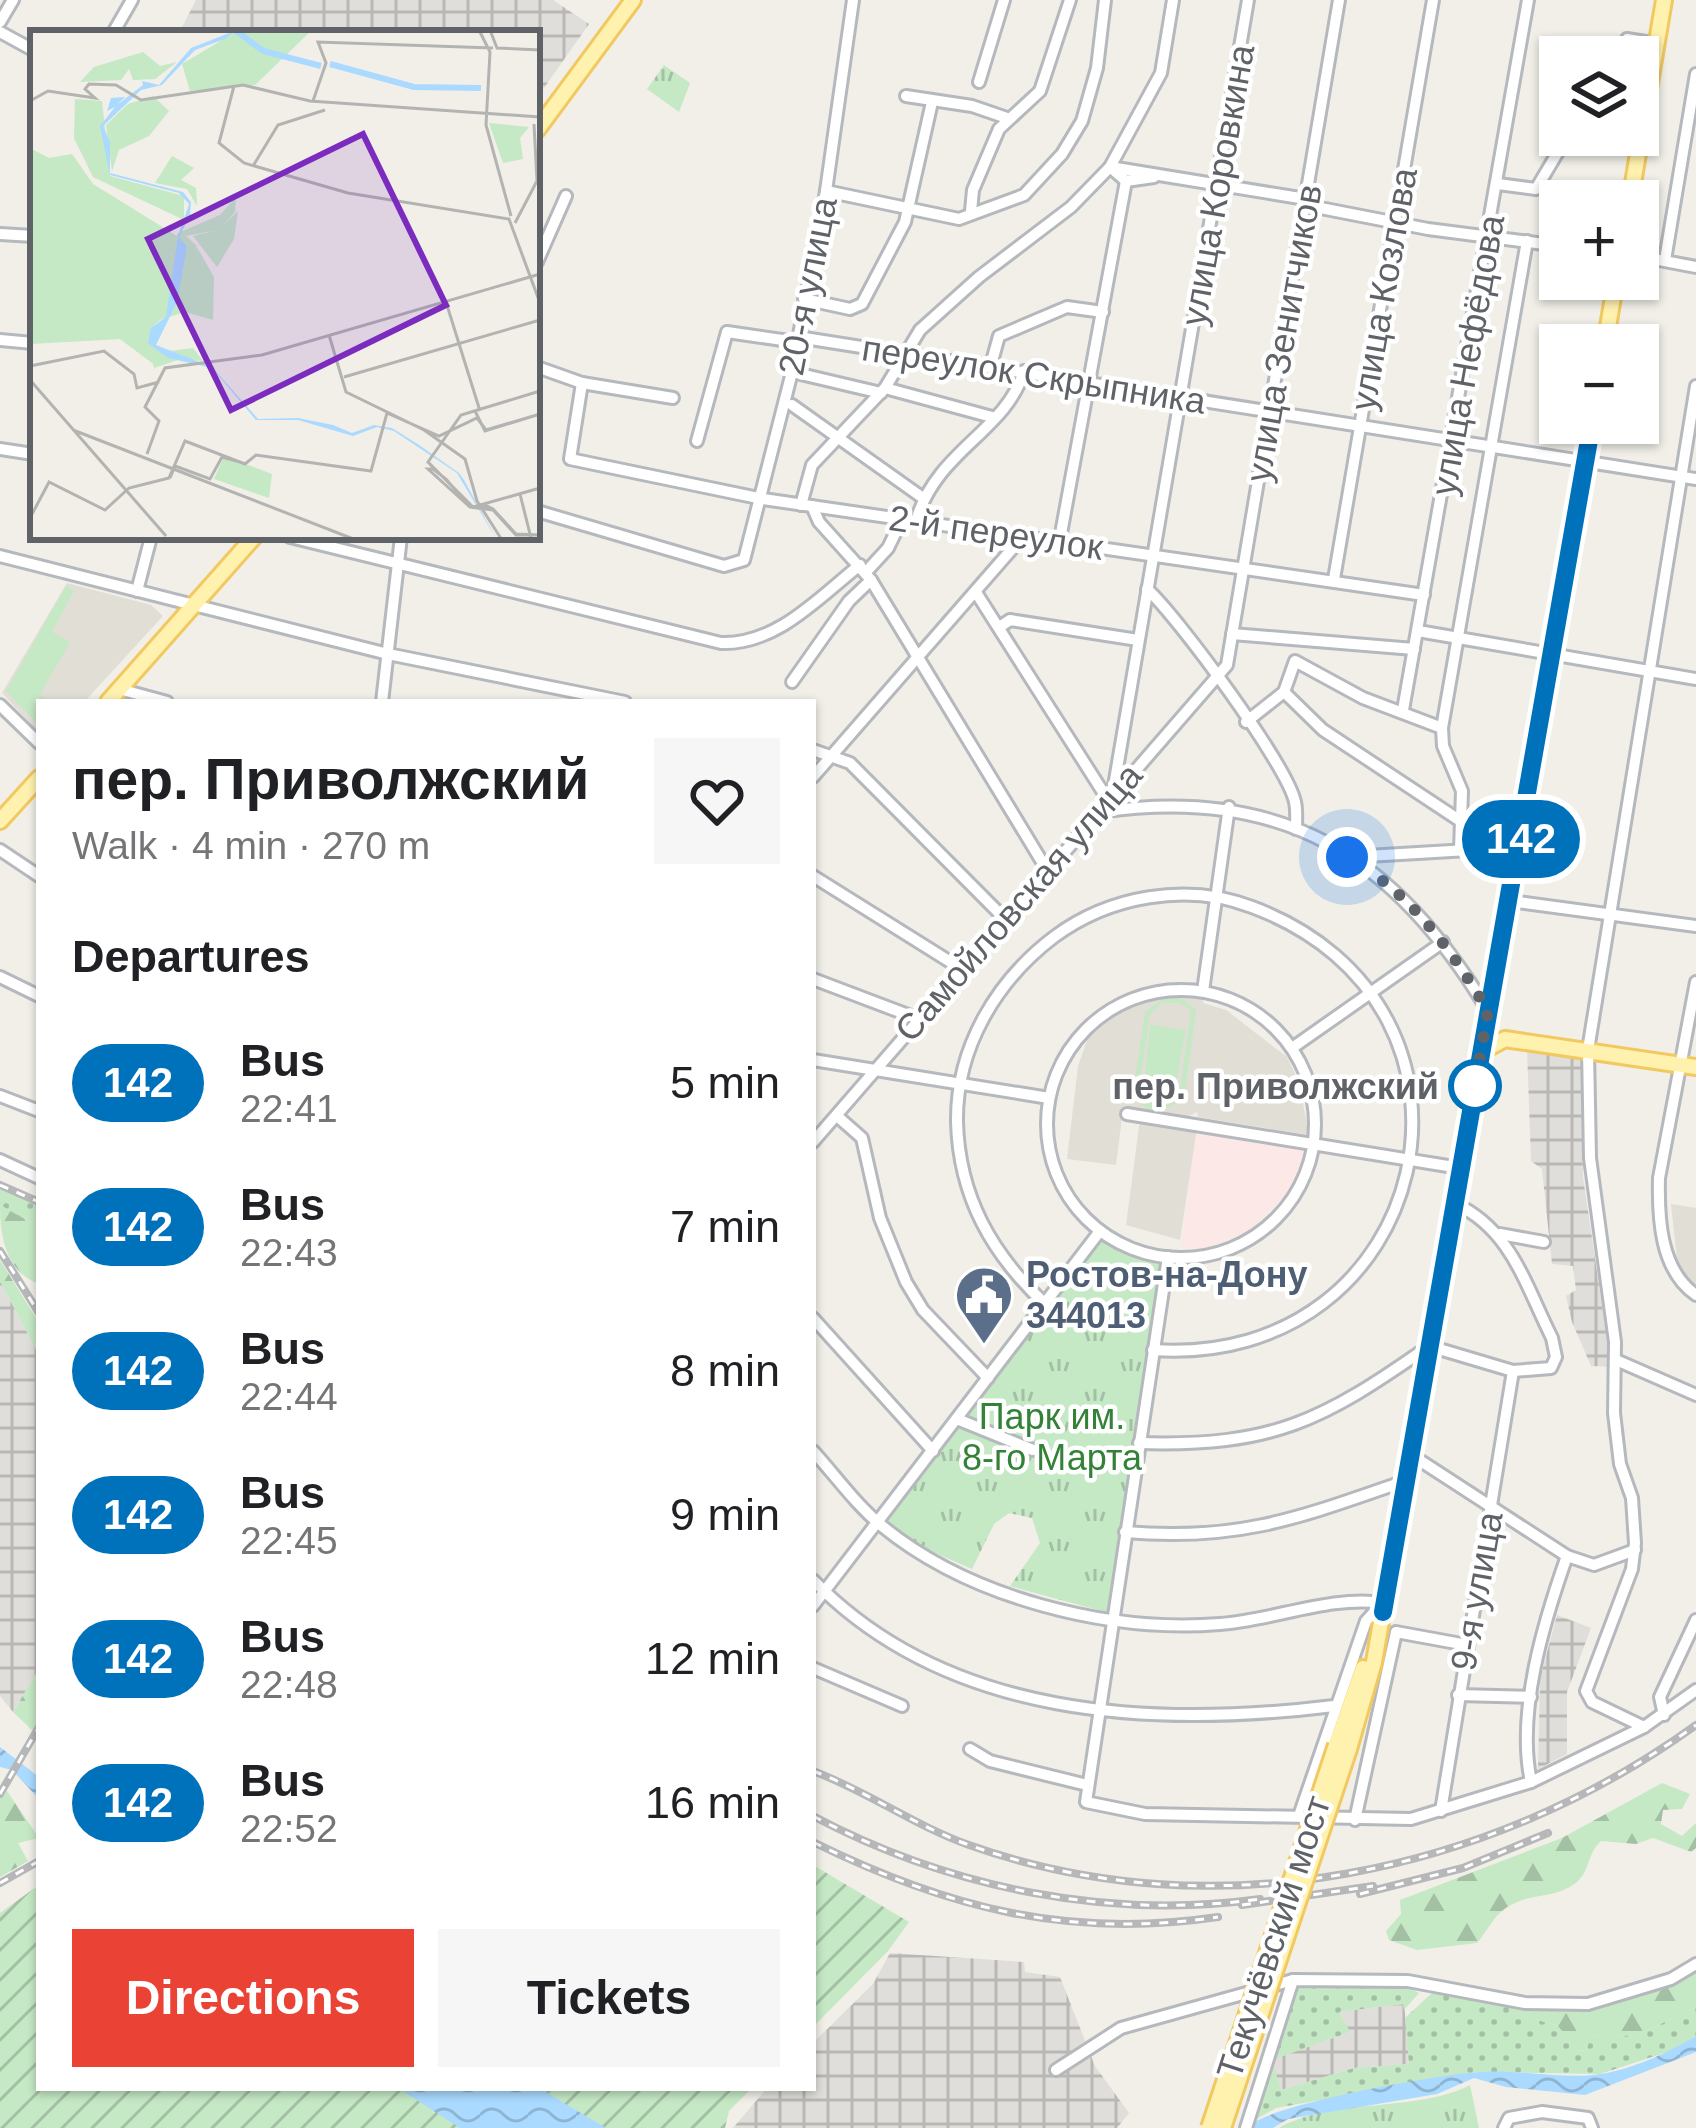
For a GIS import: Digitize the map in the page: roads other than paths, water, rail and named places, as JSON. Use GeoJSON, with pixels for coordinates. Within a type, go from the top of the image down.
{"type":"FeatureCollection","features":[{"type":"Feature","properties":{"kind":"main road"},"geometry":{"type":"LineString","coordinates":[[540,126],[634,0]]}},
{"type":"Feature","properties":{"kind":"main road"},"geometry":{"type":"LineString","coordinates":[[1659,37],[1664,0]]}},
{"type":"Feature","properties":{"kind":"main road"},"geometry":{"type":"LineString","coordinates":[[1342,1747],[1406,1481],[1588,444]]}},
{"type":"Feature","properties":{"kind":"main road"},"geometry":{"type":"LineString","coordinates":[[111,699],[251,540]]}},
{"type":"Feature","properties":{"kind":"main road"},"geometry":{"type":"LineString","coordinates":[[0,821],[36,781]]}},
{"type":"Feature","properties":{"kind":"main road"},"geometry":{"type":"LineString","coordinates":[[1488,1013],[1505,1040]]}},
{"type":"Feature","properties":{"kind":"main road"},"geometry":{"type":"LineString","coordinates":[[1481,1052],[1505,1040],[1688,1065]]}},
{"type":"Feature","properties":{"kind":"main road","name":"Текучёвский мост"},"geometry":{"type":"LineString","coordinates":[[1209,2128],[1342,1747]]}},
{"type":"Feature","properties":{"kind":"main road","name":"Текучёвский мост"},"geometry":{"type":"LineString","coordinates":[[1223,2128],[1342,1747]]}},
{"type":"Feature","properties":{"kind":"street"},"geometry":{"type":"LineString","coordinates":[[0,22],[13,0]]}},
{"type":"Feature","properties":{"kind":"street"},"geometry":{"type":"LineString","coordinates":[[115,30],[132,0]]}},
{"type":"Feature","properties":{"kind":"street","name":"20-я улица"},"geometry":{"type":"LineString","coordinates":[[540,512],[643,544],[738,565],[763,499],[792,372],[826,191],[853,0]]}},
{"type":"Feature","properties":{"kind":"street"},"geometry":{"type":"LineString","coordinates":[[980,82],[1004,0]]}},
{"type":"Feature","properties":{"kind":"street"},"geometry":{"type":"LineString","coordinates":[[971,211],[973,190],[1007,118],[1040,91],[1070,0]]}},
{"type":"Feature","properties":{"kind":"street"},"geometry":{"type":"LineString","coordinates":[[826,191],[958,219],[1024,195],[1074,136],[1097,68],[1105,0]]}},
{"type":"Feature","properties":{"kind":"street"},"geometry":{"type":"LineString","coordinates":[[1047,870],[866,572],[806,506],[812,465],[883,390],[904,356],[948,304],[1071,207],[1110,167],[1161,73],[1173,0]]}},
{"type":"Feature","properties":{"kind":"street","name":"улица Коровкина"},"geometry":{"type":"LineString","coordinates":[[1110,798],[1248,0]]}},
{"type":"Feature","properties":{"kind":"street","name":"улица Зенитчиков"},"geometry":{"type":"LineString","coordinates":[[1222,670],[1232,634],[1339,0]]}},
{"type":"Feature","properties":{"kind":"street","name":"улица Козлова"},"geometry":{"type":"LineString","coordinates":[[1334,579],[1433,0]]}},
{"type":"Feature","properties":{"kind":"street","name":"улица Нефёдова"},"geometry":{"type":"LineString","coordinates":[[1403,710],[1528,0]]}},
{"type":"Feature","properties":{"kind":"street"},"geometry":{"type":"LineString","coordinates":[[0,32],[30,48]]}},
{"type":"Feature","properties":{"kind":"street"},"geometry":{"type":"LineString","coordinates":[[1665,260],[1696,74]]}},
{"type":"Feature","properties":{"kind":"street"},"geometry":{"type":"LineString","coordinates":[[906,96],[972,106],[1007,118]]}},
{"type":"Feature","properties":{"kind":"street"},"geometry":{"type":"LineString","coordinates":[[804,298],[850,309],[862,304],[909,210],[932,102]]}},
{"type":"Feature","properties":{"kind":"street"},"geometry":{"type":"LineString","coordinates":[[1498,184],[1536,189],[1556,156]]}},
{"type":"Feature","properties":{"kind":"street"},"geometry":{"type":"LineString","coordinates":[[1110,167],[1539,243]]}},
{"type":"Feature","properties":{"kind":"street"},"geometry":{"type":"LineString","coordinates":[[1110,167],[1126,182]]}},
{"type":"Feature","properties":{"kind":"street"},"geometry":{"type":"LineString","coordinates":[[1126,182],[1154,177]]}},
{"type":"Feature","properties":{"kind":"street"},"geometry":{"type":"LineString","coordinates":[[1060,539],[1126,182]]}},
{"type":"Feature","properties":{"kind":"street"},"geometry":{"type":"LineString","coordinates":[[540,255],[566,196]]}},
{"type":"Feature","properties":{"kind":"street"},"geometry":{"type":"LineString","coordinates":[[0,234],[30,236]]}},
{"type":"Feature","properties":{"kind":"street"},"geometry":{"type":"LineString","coordinates":[[1460,850],[1462,791],[1443,746],[1442,728],[1527,241]]}},
{"type":"Feature","properties":{"kind":"street"},"geometry":{"type":"LineString","coordinates":[[1659,259],[1696,267]]}},
{"type":"Feature","properties":{"kind":"street"},"geometry":{"type":"LineString","coordinates":[[991,365],[999,335],[1067,308],[1103,312]]}},
{"type":"Feature","properties":{"kind":"street","name":"переулок Скрыпника"},"geometry":{"type":"LineString","coordinates":[[698,440],[727,332],[991,365],[1696,479]]}},
{"type":"Feature","properties":{"kind":"street"},"geometry":{"type":"LineString","coordinates":[[0,340],[30,343]]}},
{"type":"Feature","properties":{"kind":"street"},"geometry":{"type":"LineString","coordinates":[[540,369],[582,382],[673,398]]}},
{"type":"Feature","properties":{"kind":"street"},"geometry":{"type":"LineString","coordinates":[[917,518],[923,498],[946,461],[1016,398],[1024,371]]}},
{"type":"Feature","properties":{"kind":"street"},"geometry":{"type":"LineString","coordinates":[[792,372],[992,417]]}},
{"type":"Feature","properties":{"kind":"street","name":"2-й переулок"},"geometry":{"type":"LineString","coordinates":[[582,382],[570,460],[806,506],[917,518],[1424,595]]}},
{"type":"Feature","properties":{"kind":"street"},"geometry":{"type":"LineString","coordinates":[[1644,1726],[1592,1702],[1586,1691],[1635,1550],[1632,1498],[1620,1464],[1614,1413],[1616,1360],[1590,1158],[1588,1050],[1696,386]]}},
{"type":"Feature","properties":{"kind":"street"},"geometry":{"type":"LineString","coordinates":[[792,405],[923,498]]}},
{"type":"Feature","properties":{"kind":"street"},"geometry":{"type":"LineString","coordinates":[[0,449],[30,454]]}},
{"type":"Feature","properties":{"kind":"street"},"geometry":{"type":"LineString","coordinates":[[792,682],[866,572],[888,548],[902,518]]}},
{"type":"Feature","properties":{"kind":"street"},"geometry":{"type":"LineString","coordinates":[[816,774],[1025,534]]}},
{"type":"Feature","properties":{"kind":"street"},"geometry":{"type":"LineString","coordinates":[[137,591],[150,540]]}},
{"type":"Feature","properties":{"kind":"street"},"geometry":{"type":"LineString","coordinates":[[302,540],[722,643],[744,644],[779,628],[866,572]]}},
{"type":"Feature","properties":{"kind":"street"},"geometry":{"type":"LineString","coordinates":[[382,699],[400,540]]}},
{"type":"Feature","properties":{"kind":"street"},"geometry":{"type":"LineString","coordinates":[[0,556],[388,654],[610,699]]}},
{"type":"Feature","properties":{"kind":"street"},"geometry":{"type":"LineString","coordinates":[[1147,589],[1222,670],[1246,722],[1286,778],[1296,803],[1295,830]]}},
{"type":"Feature","properties":{"kind":"street"},"geometry":{"type":"LineString","coordinates":[[976,594],[1110,798]]}},
{"type":"Feature","properties":{"kind":"street"},"geometry":{"type":"LineString","coordinates":[[1001,626],[1010,620],[1138,640]]}},
{"type":"Feature","properties":{"kind":"street"},"geometry":{"type":"LineString","coordinates":[[1418,631],[1696,680]]}},
{"type":"Feature","properties":{"kind":"street"},"geometry":{"type":"LineString","coordinates":[[1232,634],[1414,649]]}},
{"type":"Feature","properties":{"kind":"street"},"geometry":{"type":"LineString","coordinates":[[1246,722],[1284,692],[1295,661],[1363,698],[1442,728]]}},
{"type":"Feature","properties":{"kind":"street","name":"Самойловская улица"},"geometry":{"type":"LineString","coordinates":[[816,1139],[869,1071],[1222,670]]}},
{"type":"Feature","properties":{"kind":"street"},"geometry":{"type":"LineString","coordinates":[[119,689],[156,699]]}},
{"type":"Feature","properties":{"kind":"street"},"geometry":{"type":"LineString","coordinates":[[1284,692],[1323,730],[1462,822]]}},
{"type":"Feature","properties":{"kind":"street"},"geometry":{"type":"LineString","coordinates":[[0,705],[36,740]]}},
{"type":"Feature","properties":{"kind":"street"},"geometry":{"type":"LineString","coordinates":[[816,750],[850,763],[1004,918]]}},
{"type":"Feature","properties":{"kind":"street"},"geometry":{"type":"LineString","coordinates":[[1097,812],[1193,804],[1229,807],[1295,830],[1385,880],[1443,941],[1488,1013]]}},
{"type":"Feature","properties":{"kind":"street"},"geometry":{"type":"LineString","coordinates":[[1203,991],[1229,807]]}},
{"type":"Feature","properties":{"kind":"street"},"geometry":{"type":"LineString","coordinates":[[1347,857],[1519,847]]}},
{"type":"Feature","properties":{"kind":"street"},"geometry":{"type":"LineString","coordinates":[[0,850],[36,874]]}},
{"type":"Feature","properties":{"kind":"street"},"geometry":{"type":"LineString","coordinates":[[816,877],[960,968]]}},
{"type":"Feature","properties":{"kind":"street"},"geometry":{"type":"LineString","coordinates":[[1045,1304],[998,1254],[973,1205],[958,1150],[961,1083],[980,1023],[1004,984],[1068,927],[1144,898],[1217,896],[1302,930],[1372,991],[1405,1058],[1412,1094],[1411,1160],[1382,1238],[1354,1277],[1319,1308],[1250,1342],[1219,1349],[1154,1350]]}},
{"type":"Feature","properties":{"kind":"street"},"geometry":{"type":"LineString","coordinates":[[1510,902],[1696,926]]}},
{"type":"Feature","properties":{"kind":"street"},"geometry":{"type":"LineString","coordinates":[[1292,1048],[1443,941]]}},
{"type":"Feature","properties":{"kind":"street"},"geometry":{"type":"LineString","coordinates":[[0,977],[36,995]]}},
{"type":"Feature","properties":{"kind":"street"},"geometry":{"type":"LineString","coordinates":[[816,980],[916,1018]]}},
{"type":"Feature","properties":{"kind":"street"},"geometry":{"type":"LineString","coordinates":[[1696,982],[1688,1065],[1659,1206],[1669,1264],[1696,1294]]}},
{"type":"Feature","properties":{"kind":"street"},"geometry":{"type":"LineString","coordinates":[[1203,991],[1253,1010],[1292,1048],[1313,1102],[1313,1144],[1299,1187],[1264,1229],[1217,1253],[1168,1257],[1125,1246],[1100,1231],[1072,1203],[1051,1158],[1049,1098],[1066,1055],[1105,1013],[1149,993],[1203,991]]}},
{"type":"Feature","properties":{"kind":"street"},"geometry":{"type":"LineString","coordinates":[[816,1061],[1049,1098]]}},
{"type":"Feature","properties":{"kind":"street"},"geometry":{"type":"LineString","coordinates":[[0,1096],[36,1110]]}},
{"type":"Feature","properties":{"kind":"street"},"geometry":{"type":"LineString","coordinates":[[1127,1114],[1460,1168]]}},
{"type":"Feature","properties":{"kind":"street"},"geometry":{"type":"LineString","coordinates":[[836,1116],[862,1138],[880,1218],[906,1282],[923,1310],[988,1378]]}},
{"type":"Feature","properties":{"kind":"street"},"geometry":{"type":"LineString","coordinates":[[0,1160],[36,1177]]}},
{"type":"Feature","properties":{"kind":"street"},"geometry":{"type":"LineString","coordinates":[[1139,1444],[1208,1444],[1288,1429],[1338,1409],[1429,1346],[1514,1371],[1555,1365],[1552,1338],[1500,1234],[1482,1216],[1454,1203]]}},
{"type":"Feature","properties":{"kind":"street"},"geometry":{"type":"LineString","coordinates":[[816,1602],[1100,1231]]}},
{"type":"Feature","properties":{"kind":"street"},"geometry":{"type":"LineString","coordinates":[[1500,1234],[1544,1242]]}},
{"type":"Feature","properties":{"kind":"street"},"geometry":{"type":"LineString","coordinates":[[1168,1257],[1086,1802],[1145,1814],[1300,1814],[1384,1822],[1441,1811],[1531,1782],[1644,1726],[1696,1690]]}},
{"type":"Feature","properties":{"kind":"street"},"geometry":{"type":"LineString","coordinates":[[816,1321],[933,1451]]}},
{"type":"Feature","properties":{"kind":"street"},"geometry":{"type":"LineString","coordinates":[[1616,1360],[1696,1395]]}},
{"type":"Feature","properties":{"kind":"street","name":"9-я улица"},"geometry":{"type":"LineString","coordinates":[[1441,1811],[1514,1371]]}},
{"type":"Feature","properties":{"kind":"street"},"geometry":{"type":"LineString","coordinates":[[957,1419],[1033,1450]]}},
{"type":"Feature","properties":{"kind":"street"},"geometry":{"type":"LineString","coordinates":[[816,1454],[878,1523],[925,1556],[1035,1601],[1111,1619],[1219,1624],[1378,1609],[1334,1706],[1300,1814]]}},
{"type":"Feature","properties":{"kind":"street"},"geometry":{"type":"LineString","coordinates":[[1410,1454],[1567,1556],[1594,1565],[1635,1550]]}},
{"type":"Feature","properties":{"kind":"street"},"geometry":{"type":"LineString","coordinates":[[1125,1532],[1205,1535],[1266,1528],[1406,1481]]}},
{"type":"Feature","properties":{"kind":"street"},"geometry":{"type":"LineString","coordinates":[[1531,1782],[1532,1697],[1550,1605],[1567,1556]]}},
{"type":"Feature","properties":{"kind":"street"},"geometry":{"type":"LineString","coordinates":[[816,1583],[885,1638],[943,1667],[1098,1712],[1230,1718],[1334,1706]]}},
{"type":"Feature","properties":{"kind":"street"},"geometry":{"type":"LineString","coordinates":[[1664,1714],[1660,1697],[1696,1620]]}},
{"type":"Feature","properties":{"kind":"street"},"geometry":{"type":"LineString","coordinates":[[1355,1820],[1396,1632],[1467,1645]]}},
{"type":"Feature","properties":{"kind":"street"},"geometry":{"type":"LineString","coordinates":[[816,1669],[902,1706]]}},
{"type":"Feature","properties":{"kind":"street"},"geometry":{"type":"LineString","coordinates":[[1458,1695],[1532,1697]]}},
{"type":"Feature","properties":{"kind":"street"},"geometry":{"type":"LineString","coordinates":[[970,1749],[990,1762],[1087,1785]]}},
{"type":"Feature","properties":{"kind":"street"},"geometry":{"type":"LineString","coordinates":[[1056,2070],[1121,2028],[1293,1981],[1408,1981],[1525,2003],[1588,2004],[1671,1978],[1696,1964]]}},
{"type":"Feature","properties":{"kind":"street"},"geometry":{"type":"LineString","coordinates":[[1246,2128],[1293,1981]]}},
{"type":"Feature","properties":{"kind":"street"},"geometry":{"type":"LineString","coordinates":[[1504,2125],[1542,2112],[1590,2123]]}},
{"type":"Feature","properties":{"kind":"water"},"geometry":{"type":"Polygon","coordinates":[[[0,1747],[36,1775],[36,1796],[12,1770],[0,1767],[0,1747]]]}},
{"type":"Feature","properties":{"kind":"water"},"geometry":{"type":"Polygon","coordinates":[[[1696,2036],[1696,2052],[1585,2095],[1506,2087],[1474,2078],[1437,2094],[1288,2119],[1273,2128],[1247,2128],[1319,2100],[1431,2078],[1480,2072],[1586,2076],[1613,2072],[1696,2036]]]}},
{"type":"Feature","properties":{"kind":"water"},"geometry":{"type":"Polygon","coordinates":[[[403,2091],[544,2091],[606,2128],[460,2128],[403,2091]]]}},
{"type":"Feature","properties":{"kind":"railway"},"geometry":{"type":"LineString","coordinates":[[0,1185],[36,1201]]}},
{"type":"Feature","properties":{"kind":"railway"},"geometry":{"type":"LineString","coordinates":[[0,1251],[36,1308]]}},
{"type":"Feature","properties":{"kind":"railway"},"geometry":{"type":"LineString","coordinates":[[816,1772],[949,1837],[1062,1871],[1157,1884],[1252,1885],[1347,1874],[1440,1851],[1530,1819],[1616,1777],[1696,1725]]}},
{"type":"Feature","properties":{"kind":"railway"},"geometry":{"type":"LineString","coordinates":[[0,1794],[36,1732]]}},
{"type":"Feature","properties":{"kind":"railway"},"geometry":{"type":"LineString","coordinates":[[816,1817],[919,1862],[1030,1892],[1145,1905],[1260,1899]]}},
{"type":"Feature","properties":{"kind":"railway"},"geometry":{"type":"LineString","coordinates":[[1360,1894],[1463,1868],[1548,1833]]}},
{"type":"Feature","properties":{"kind":"railway"},"geometry":{"type":"LineString","coordinates":[[816,1843],[912,1885],[1010,1912],[1110,1924],[1218,1917]]}},
{"type":"Feature","properties":{"kind":"railway"},"geometry":{"type":"LineString","coordinates":[[0,1883],[36,1863]]}},
{"type":"Feature","properties":{"kind":"railway"},"geometry":{"type":"LineString","coordinates":[[1242,1905],[1373,1886]]}},
{"type":"Feature","properties":{"kind":"place","name":"пер. Приволжский"},"geometry":{"type":"Point","coordinates":[1475,1086]}},
{"type":"Feature","properties":{"kind":"place","name":"Ростов-на-Дону 344013"},"geometry":{"type":"Point","coordinates":[984,1346]}},
{"type":"Feature","properties":{"kind":"park label","name":"Парк им. 8-го Марта"},"geometry":{"type":"Point","coordinates":[1052,1436]}}]}
